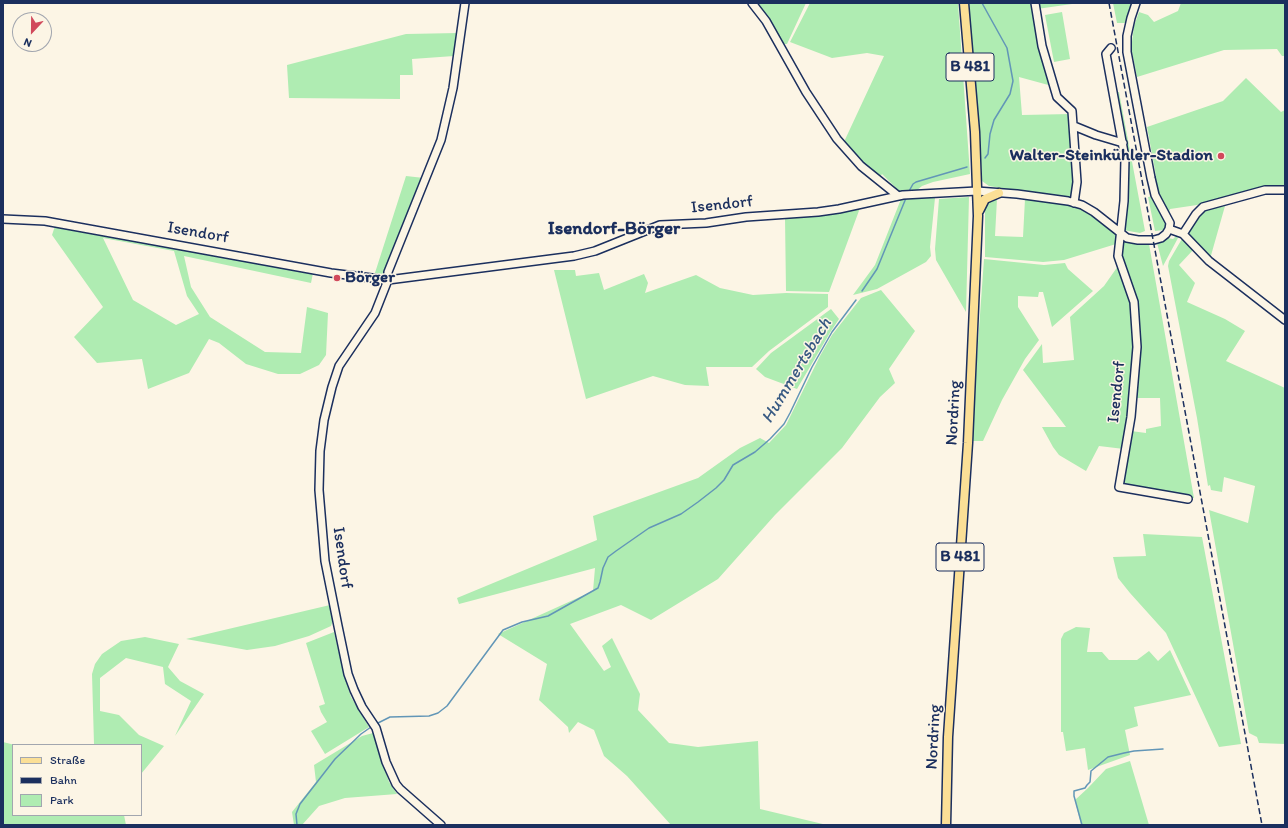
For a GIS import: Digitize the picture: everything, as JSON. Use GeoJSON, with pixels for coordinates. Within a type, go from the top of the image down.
{"type":"FeatureCollection","features":[{"type":"Feature","properties":{"kind":"main road","name":"Nordring"},"geometry":{"type":"LineString","coordinates":[[946,825],[948,737],[968,443],[978,216],[975,132],[964,3]]}},
{"type":"Feature","properties":{"kind":"main road"},"geometry":{"type":"LineString","coordinates":[[978,216],[985,199],[999,193]]}},
{"type":"Feature","properties":{"kind":"street","name":"Isendorf"},"geometry":{"type":"LineString","coordinates":[[441,825],[396,784],[386,762],[374,725],[362,707],[348,674],[326,561],[319,490],[320,451],[324,420],[338,366],[376,313],[388,280],[388,272],[441,140],[453,88],[465,3]]}},
{"type":"Feature","properties":{"kind":"street"},"geometry":{"type":"LineString","coordinates":[[752,3],[766,21],[806,92],[837,139],[861,166],[900,195]]}},
{"type":"Feature","properties":{"kind":"street"},"geometry":{"type":"LineString","coordinates":[[1035,3],[1042,46],[1057,97],[1072,111],[1077,182],[1074,203]]}},
{"type":"Feature","properties":{"kind":"street"},"geometry":{"type":"LineString","coordinates":[[1136,3],[1127,36],[1127,52],[1155,195],[1170,223],[1169,229],[1183,234],[1209,261],[1285,320]]}},
{"type":"Feature","properties":{"kind":"street"},"geometry":{"type":"LineString","coordinates":[[1111,48],[1106,54],[1125,158],[1124,201],[1121,233]]}},
{"type":"Feature","properties":{"kind":"street"},"geometry":{"type":"LineString","coordinates":[[1074,126],[1122,143]]}},
{"type":"Feature","properties":{"kind":"street"},"geometry":{"type":"LineString","coordinates":[[1183,234],[1196,214],[1203,208],[1266,190],[1285,190]]}},
{"type":"Feature","properties":{"kind":"street","name":"Isendorf"},"geometry":{"type":"LineString","coordinates":[[3,219],[45,221],[331,273],[388,280],[574,256],[595,250],[660,225],[706,223],[746,217],[818,212],[839,209],[900,195],[914,194],[977,191],[1056,199],[1074,203],[1094,212],[1121,233],[1132,239],[1143,240],[1161,238],[1169,229]]}},
{"type":"Feature","properties":{"kind":"street","name":"Isendorf"},"geometry":{"type":"LineString","coordinates":[[1121,233],[1118,256],[1134,302],[1137,347],[1131,417],[1119,487],[1188,499]]}},
{"type":"Feature","properties":{"kind":"green space"},"geometry":{"type":"Polygon","coordinates":[[[755,3],[806,3],[787,44],[783,44],[755,3]]]}},
{"type":"Feature","properties":{"kind":"green space"},"geometry":{"type":"Polygon","coordinates":[[[810,3],[958,3],[970,174],[933,182],[922,186],[916,191],[899,191],[882,174],[880,177],[863,165],[843,144],[884,56],[867,53],[832,58],[790,42],[810,3]]]}},
{"type":"Feature","properties":{"kind":"green space"},"geometry":{"type":"Polygon","coordinates":[[[966,3],[1033,3],[1052,86],[1019,77],[1022,115],[1071,114],[1075,182],[1072,200],[989,186],[982,181],[978,108],[966,3]]]}},
{"type":"Feature","properties":{"kind":"green space"},"geometry":{"type":"Polygon","coordinates":[[[1037,3],[1079,3],[1037,9],[1037,3]]]}},
{"type":"Feature","properties":{"kind":"green space"},"geometry":{"type":"Polygon","coordinates":[[[1113,3],[1133,3],[1127,23],[1117,23],[1113,3]]]}},
{"type":"Feature","properties":{"kind":"green space"},"geometry":{"type":"Polygon","coordinates":[[[1181,3],[1285,3],[1285,56],[1282,56],[1277,49],[1224,50],[1137,77],[1132,52],[1132,42],[1134,26],[1139,12],[1148,15],[1154,22],[1178,11],[1181,3]]]}},
{"type":"Feature","properties":{"kind":"green space"},"geometry":{"type":"Polygon","coordinates":[[[1062,12],[1070,59],[1054,62],[1045,15],[1062,12]]]}},
{"type":"Feature","properties":{"kind":"green space"},"geometry":{"type":"Polygon","coordinates":[[[458,33],[454,56],[412,59],[413,75],[400,75],[400,99],[289,98],[287,65],[406,34],[458,33]]]}},
{"type":"Feature","properties":{"kind":"green space","name":"Walter-Steinkühler-Stadion"},"geometry":{"type":"Polygon","coordinates":[[[1246,78],[1281,112],[1285,110],[1285,186],[1272,187],[1197,205],[1170,209],[1169,213],[1164,215],[1166,225],[1164,230],[1155,231],[1148,197],[1158,195],[1147,127],[1223,101],[1246,78]]]}},
{"type":"Feature","properties":{"kind":"green space"},"geometry":{"type":"Polygon","coordinates":[[[1115,92],[1119,92],[1145,231],[1140,233],[1123,230],[1126,158],[1115,92]]]}},
{"type":"Feature","properties":{"kind":"green space"},"geometry":{"type":"Polygon","coordinates":[[[406,176],[424,178],[384,277],[374,276],[406,176]]]}},
{"type":"Feature","properties":{"kind":"green space"},"geometry":{"type":"Polygon","coordinates":[[[969,197],[966,312],[936,260],[935,249],[939,199],[969,197]]]}},
{"type":"Feature","properties":{"kind":"green space"},"geometry":{"type":"Polygon","coordinates":[[[935,198],[930,247],[931,256],[926,262],[877,289],[853,295],[875,265],[901,199],[935,198]]]}},
{"type":"Feature","properties":{"kind":"green space"},"geometry":{"type":"Polygon","coordinates":[[[997,199],[995,236],[1023,237],[1025,199],[1062,204],[1087,211],[1098,218],[1117,235],[1116,244],[1064,260],[1043,262],[985,257],[985,210],[986,205],[997,199]]]}},
{"type":"Feature","properties":{"kind":"green space"},"geometry":{"type":"Polygon","coordinates":[[[1225,206],[1210,259],[1186,234],[1198,215],[1204,209],[1225,206]]]}},
{"type":"Feature","properties":{"kind":"green space"},"geometry":{"type":"Polygon","coordinates":[[[860,208],[829,292],[786,291],[785,218],[821,215],[860,208]]]}},
{"type":"Feature","properties":{"kind":"green space"},"geometry":{"type":"Polygon","coordinates":[[[56,223],[313,273],[311,283],[184,256],[191,287],[210,317],[265,352],[301,353],[307,307],[328,313],[326,355],[319,365],[300,374],[278,374],[246,364],[219,343],[209,339],[189,373],[148,389],[142,359],[97,363],[74,337],[103,307],[52,235],[56,223]],[[103,238],[133,300],[176,325],[199,314],[187,296],[174,251],[103,238]]]}},
{"type":"Feature","properties":{"kind":"green space"},"geometry":{"type":"Polygon","coordinates":[[[1176,236],[1178,238],[1163,266],[1157,243],[1168,238],[1173,239],[1176,236]]]}},
{"type":"Feature","properties":{"kind":"green space"},"geometry":{"type":"Polygon","coordinates":[[[1183,237],[1194,249],[1179,265],[1195,283],[1187,302],[1225,319],[1245,331],[1226,361],[1285,388],[1285,744],[1259,743],[1257,737],[1249,733],[1209,510],[1248,523],[1255,486],[1224,477],[1222,492],[1211,490],[1210,485],[1208,486],[1197,418],[1168,266],[1169,261],[1183,237]]]}},
{"type":"Feature","properties":{"kind":"green space"},"geometry":{"type":"Polygon","coordinates":[[[1128,241],[1136,244],[1149,244],[1194,498],[1121,485],[1131,431],[1146,433],[1146,429],[1161,426],[1160,398],[1135,398],[1138,322],[1121,260],[1122,243],[1128,241]]]}},
{"type":"Feature","properties":{"kind":"green space"},"geometry":{"type":"Polygon","coordinates":[[[984,259],[1044,265],[1065,263],[1068,269],[1093,291],[1052,327],[1043,292],[1039,292],[1038,297],[1018,296],[1018,307],[1039,340],[1025,359],[1002,400],[983,441],[971,441],[984,259]]]}},
{"type":"Feature","properties":{"kind":"green space"},"geometry":{"type":"Polygon","coordinates":[[[1118,266],[1132,302],[1135,347],[1124,449],[1099,446],[1086,471],[1059,455],[1053,447],[1042,427],[1066,427],[1023,370],[1042,344],[1043,363],[1074,360],[1070,317],[1104,286],[1118,266]]]}},
{"type":"Feature","properties":{"kind":"green space"},"geometry":{"type":"Polygon","coordinates":[[[554,270],[575,270],[576,276],[599,273],[604,290],[644,274],[648,283],[645,293],[696,275],[720,288],[753,295],[786,293],[828,294],[828,307],[769,351],[752,367],[706,367],[709,386],[685,385],[653,376],[586,399],[554,270]]]}},
{"type":"Feature","properties":{"kind":"green space"},"geometry":{"type":"Polygon","coordinates":[[[881,290],[915,331],[889,369],[895,383],[880,397],[842,448],[775,515],[718,579],[651,620],[621,605],[570,624],[604,671],[611,667],[602,646],[612,638],[640,694],[638,710],[669,743],[698,747],[758,741],[760,809],[827,825],[671,825],[627,776],[604,756],[594,730],[578,722],[569,733],[568,727],[539,700],[547,664],[498,634],[593,591],[595,568],[459,604],[457,598],[597,540],[593,516],[698,478],[740,448],[760,438],[769,443],[786,425],[832,335],[861,298],[881,290]]]}},
{"type":"Feature","properties":{"kind":"green space"},"geometry":{"type":"Polygon","coordinates":[[[831,309],[839,319],[797,389],[765,377],[756,369],[771,353],[831,309]]]}},
{"type":"Feature","properties":{"kind":"green space"},"geometry":{"type":"Polygon","coordinates":[[[1143,534],[1202,537],[1241,744],[1219,747],[1166,633],[1118,578],[1113,557],[1146,556],[1143,534]]]}},
{"type":"Feature","properties":{"kind":"green space"},"geometry":{"type":"Polygon","coordinates":[[[330,605],[333,620],[331,626],[309,636],[275,646],[247,650],[186,639],[330,605]]]}},
{"type":"Feature","properties":{"kind":"green space"},"geometry":{"type":"Polygon","coordinates":[[[1076,627],[1090,628],[1087,652],[1102,652],[1109,660],[1137,660],[1149,651],[1158,661],[1170,650],[1191,695],[1134,707],[1138,726],[1125,730],[1130,755],[1088,770],[1085,748],[1066,751],[1063,732],[1061,732],[1061,639],[1064,633],[1076,627]]]}},
{"type":"Feature","properties":{"kind":"green space"},"geometry":{"type":"Polygon","coordinates":[[[334,632],[351,697],[369,727],[325,754],[311,731],[327,722],[319,706],[325,704],[306,643],[334,632]]]}},
{"type":"Feature","properties":{"kind":"green space"},"geometry":{"type":"Polygon","coordinates":[[[145,637],[179,644],[168,667],[180,681],[204,694],[175,736],[191,701],[165,684],[163,667],[126,658],[100,678],[100,711],[119,715],[139,735],[164,746],[142,773],[142,744],[94,744],[92,674],[95,664],[102,654],[121,641],[145,637]]]}},
{"type":"Feature","properties":{"kind":"green space"},"geometry":{"type":"Polygon","coordinates":[[[373,733],[389,782],[397,794],[345,798],[319,806],[302,825],[294,825],[292,812],[316,782],[314,765],[362,736],[373,733]]]}},
{"type":"Feature","properties":{"kind":"green space"},"geometry":{"type":"Polygon","coordinates":[[[3,742],[12,744],[12,816],[124,816],[126,825],[3,825],[3,742]]]}},
{"type":"Feature","properties":{"kind":"green space"},"geometry":{"type":"Polygon","coordinates":[[[1130,761],[1149,825],[1081,825],[1075,800],[1106,769],[1130,761]]]}},
{"type":"Feature","properties":{"kind":"waterway","name":"Hummertsbach"},"geometry":{"type":"LineString","coordinates":[[982,3],[1007,48],[1013,81],[1010,94],[994,120],[990,134],[988,154],[985,158]]}},
{"type":"Feature","properties":{"kind":"waterway","name":"Hummertsbach"},"geometry":{"type":"LineString","coordinates":[[908,193],[913,184],[916,182],[967,167]]}},
{"type":"Feature","properties":{"kind":"waterway","name":"Hummertsbach"},"geometry":{"type":"LineString","coordinates":[[862,291],[877,269],[906,198]]}},
{"type":"Feature","properties":{"kind":"waterway","name":"Hummertsbach"},"geometry":{"type":"LineString","coordinates":[[376,724],[390,717],[429,716],[438,713],[447,706],[503,630],[522,622],[548,616],[598,588],[603,568],[608,557],[649,528],[681,514],[716,488],[724,480],[733,465],[755,452],[784,424],[812,367],[832,332],[856,300]]}},
{"type":"Feature","properties":{"kind":"waterway","name":"Hummertsbach"},"geometry":{"type":"LineString","coordinates":[[297,825],[296,814],[300,804],[335,759],[361,734],[371,727]]}},
{"type":"Feature","properties":{"kind":"waterway"},"geometry":{"type":"LineString","coordinates":[[1082,825],[1074,791],[1085,788],[1090,782],[1091,771],[1108,757],[1134,751],[1163,749]]}},
{"type":"Feature","properties":{"kind":"railway"},"geometry":{"type":"LineString","coordinates":[[1109,3],[1262,825]]}},
{"type":"Feature","properties":{"kind":"place","name":"Walter-Steinkühler-Stadion"},"geometry":{"type":"Point","coordinates":[1221,156]}},
{"type":"Feature","properties":{"kind":"place","name":"Börger"},"geometry":{"type":"Point","coordinates":[337,278]}},
{"type":"Feature","properties":{"kind":"district","name":"Isendorf-Börger"},"geometry":{"type":"Point","coordinates":[614,229]}}]}
